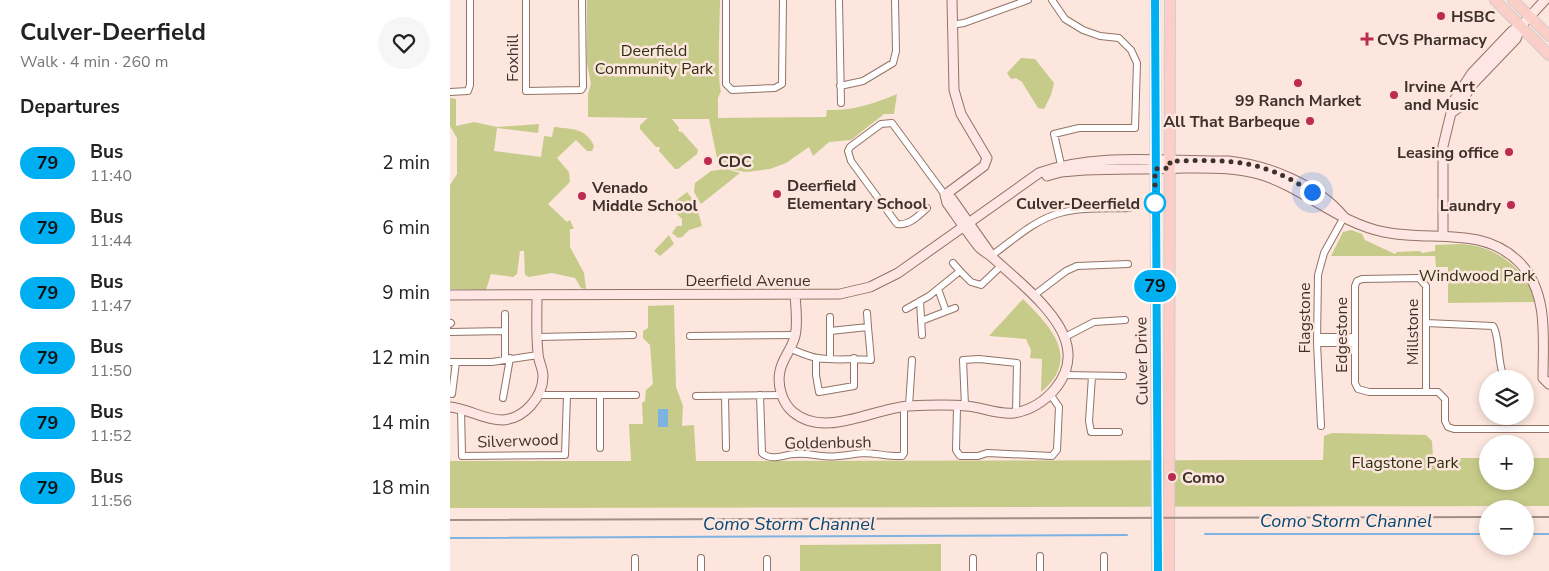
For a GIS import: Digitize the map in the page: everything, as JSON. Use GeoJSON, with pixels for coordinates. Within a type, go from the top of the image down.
{"type":"FeatureCollection","features":[{"type":"Feature","properties":{"kind":"main road","name":"Culver Drive"},"geometry":{"type":"LineString","coordinates":[[1155,0],[1158,571]]}},
{"type":"Feature","properties":{"kind":"main road","name":"Culver Drive"},"geometry":{"type":"LineString","coordinates":[[1169,571],[1170,0]]}},
{"type":"Feature","properties":{"kind":"main road"},"geometry":{"type":"LineString","coordinates":[[1495,0],[1549,55]]}},
{"type":"Feature","properties":{"kind":"main road"},"geometry":{"type":"LineString","coordinates":[[1513,0],[1549,36]]}},
{"type":"Feature","properties":{"kind":"main road"},"geometry":{"type":"LineString","coordinates":[[1155,32],[1169,49]]}},
{"type":"Feature","properties":{"kind":"street"},"geometry":{"type":"LineString","coordinates":[[450,92],[468,91],[470,85],[470,0]]}},
{"type":"Feature","properties":{"kind":"street","name":"Foxhill"},"geometry":{"type":"LineString","coordinates":[[526,0],[526,91],[581,90],[583,87],[582,0]]}},
{"type":"Feature","properties":{"kind":"street"},"geometry":{"type":"LineString","coordinates":[[726,0],[726,84],[732,90],[775,88],[782,84],[783,0]]}},
{"type":"Feature","properties":{"kind":"street"},"geometry":{"type":"LineString","coordinates":[[839,0],[841,102]]}},
{"type":"Feature","properties":{"kind":"street"},"geometry":{"type":"LineString","coordinates":[[840,86],[863,81],[893,63],[896,51],[895,0]]}},
{"type":"Feature","properties":{"kind":"street"},"geometry":{"type":"LineString","coordinates":[[945,195],[984,166],[987,158],[967,125],[956,102],[952,77],[952,0]]}},
{"type":"Feature","properties":{"kind":"street"},"geometry":{"type":"LineString","coordinates":[[951,25],[964,23],[1028,0]]}},
{"type":"Feature","properties":{"kind":"street"},"geometry":{"type":"LineString","coordinates":[[1052,0],[1065,19],[1083,30],[1100,36],[1119,38],[1126,42],[1137,63],[1135,128],[1079,128],[1054,134],[1062,168]]}},
{"type":"Feature","properties":{"kind":"street"},"geometry":{"type":"LineString","coordinates":[[1444,236],[1443,146],[1452,113],[1458,108],[1471,86],[1516,39],[1521,26],[1545,0]]}},
{"type":"Feature","properties":{"kind":"street"},"geometry":{"type":"LineString","coordinates":[[795,295],[796,335],[780,370],[781,395],[793,412],[810,422],[828,424],[907,406],[961,406],[1016,413],[1027,409],[1050,394],[1064,375],[1068,357],[1065,338],[1061,328],[1032,296],[991,256],[967,224],[947,202],[945,195],[892,124],[881,124],[850,147],[848,151],[851,161],[897,224],[903,225],[910,222],[927,208]]}},
{"type":"Feature","properties":{"kind":"street","name":"Deerfield Avenue"},"geometry":{"type":"LineString","coordinates":[[450,295],[840,294],[870,287],[898,273],[1015,190],[1062,168],[1087,162],[1170,165],[1228,161],[1250,163],[1274,170],[1336,208],[1344,217],[1386,233],[1469,237],[1487,242],[1512,256],[1531,277],[1542,308],[1544,378],[1549,384]]}},
{"type":"Feature","properties":{"kind":"street"},"geometry":{"type":"LineString","coordinates":[[991,256],[1037,223],[1059,213],[1074,210],[1129,208]]}},
{"type":"Feature","properties":{"kind":"street","name":"Flagstone"},"geometry":{"type":"LineString","coordinates":[[1321,426],[1317,340],[1318,275],[1324,252],[1344,217]]}},
{"type":"Feature","properties":{"kind":"street"},"geometry":{"type":"LineString","coordinates":[[953,263],[971,282],[981,285],[1002,266]]}},
{"type":"Feature","properties":{"kind":"street"},"geometry":{"type":"LineString","coordinates":[[1032,296],[1066,271],[1077,266],[1128,264]]}},
{"type":"Feature","properties":{"kind":"street"},"geometry":{"type":"LineString","coordinates":[[906,309],[938,289],[960,271]]}},
{"type":"Feature","properties":{"kind":"street","name":"Millstone"},"geometry":{"type":"LineString","coordinates":[[1357,281],[1419,278],[1426,286],[1426,392]]}},
{"type":"Feature","properties":{"kind":"street","name":"Edgestone"},"geometry":{"type":"LineString","coordinates":[[1357,281],[1355,286],[1354,340],[1355,380],[1358,389],[1369,392],[1426,392]]}},
{"type":"Feature","properties":{"kind":"street"},"geometry":{"type":"LineString","coordinates":[[938,289],[946,311]]}},
{"type":"Feature","properties":{"kind":"street"},"geometry":{"type":"LineString","coordinates":[[450,407],[461,408],[488,419],[504,420],[519,415],[539,395],[543,374],[538,355],[537,295]]}},
{"type":"Feature","properties":{"kind":"street"},"geometry":{"type":"LineString","coordinates":[[920,301],[922,335]]}},
{"type":"Feature","properties":{"kind":"street"},"geometry":{"type":"LineString","coordinates":[[921,321],[955,308]]}},
{"type":"Feature","properties":{"kind":"street"},"geometry":{"type":"LineString","coordinates":[[791,348],[816,358],[871,359],[867,313]]}},
{"type":"Feature","properties":{"kind":"street"},"geometry":{"type":"LineString","coordinates":[[503,398],[507,358],[505,314]]}},
{"type":"Feature","properties":{"kind":"street"},"geometry":{"type":"LineString","coordinates":[[830,317],[830,359]]}},
{"type":"Feature","properties":{"kind":"street"},"geometry":{"type":"LineString","coordinates":[[1065,338],[1094,322],[1126,320]]}},
{"type":"Feature","properties":{"kind":"street"},"geometry":{"type":"LineString","coordinates":[[1426,323],[1493,326],[1496,332],[1496,350],[1502,370]]}},
{"type":"Feature","properties":{"kind":"street"},"geometry":{"type":"LineString","coordinates":[[830,331],[868,327]]}},
{"type":"Feature","properties":{"kind":"street"},"geometry":{"type":"LineString","coordinates":[[450,332],[505,331]]}},
{"type":"Feature","properties":{"kind":"street"},"geometry":{"type":"LineString","coordinates":[[538,337],[633,335]]}},
{"type":"Feature","properties":{"kind":"street"},"geometry":{"type":"LineString","coordinates":[[690,336],[796,335]]}},
{"type":"Feature","properties":{"kind":"street"},"geometry":{"type":"LineString","coordinates":[[1317,340],[1354,340]]}},
{"type":"Feature","properties":{"kind":"street"},"geometry":{"type":"LineString","coordinates":[[452,394],[453,362],[492,362],[507,358],[538,355]]}},
{"type":"Feature","properties":{"kind":"street"},"geometry":{"type":"LineString","coordinates":[[816,358],[819,392],[854,386],[854,358]]}},
{"type":"Feature","properties":{"kind":"street"},"geometry":{"type":"LineString","coordinates":[[1016,413],[1017,364],[979,359],[963,360],[961,406],[956,450],[960,456],[997,453],[1052,456],[1057,450],[1059,407],[1050,394]]}},
{"type":"Feature","properties":{"kind":"street"},"geometry":{"type":"LineString","coordinates":[[907,406],[912,360]]}},
{"type":"Feature","properties":{"kind":"street"},"geometry":{"type":"LineString","coordinates":[[1064,375],[1124,376]]}},
{"type":"Feature","properties":{"kind":"street"},"geometry":{"type":"LineString","coordinates":[[1092,376],[1089,421],[1091,432],[1119,432]]}},
{"type":"Feature","properties":{"kind":"street"},"geometry":{"type":"LineString","coordinates":[[1426,392],[1435,392],[1443,396],[1445,421],[1451,428],[1549,429]]}},
{"type":"Feature","properties":{"kind":"street"},"geometry":{"type":"LineString","coordinates":[[539,395],[636,395]]}},
{"type":"Feature","properties":{"kind":"street","name":"Silverwood"},"geometry":{"type":"LineString","coordinates":[[461,408],[462,456],[565,455],[567,395]]}},
{"type":"Feature","properties":{"kind":"street"},"geometry":{"type":"LineString","coordinates":[[600,395],[600,448]]}},
{"type":"Feature","properties":{"kind":"street","name":"Goldenbush"},"geometry":{"type":"LineString","coordinates":[[760,395],[762,454],[770,457],[803,454],[839,456],[870,453],[884,457],[902,456],[904,454],[907,406]]}},
{"type":"Feature","properties":{"kind":"street"},"geometry":{"type":"LineString","coordinates":[[696,396],[781,395]]}},
{"type":"Feature","properties":{"kind":"street"},"geometry":{"type":"LineString","coordinates":[[725,396],[726,448]]}},
{"type":"Feature","properties":{"kind":"street"},"geometry":{"type":"LineString","coordinates":[[1040,556],[1040,571]]}},
{"type":"Feature","properties":{"kind":"street"},"geometry":{"type":"LineString","coordinates":[[1104,556],[1104,571]]}},
{"type":"Feature","properties":{"kind":"street"},"geometry":{"type":"LineString","coordinates":[[635,558],[635,571]]}},
{"type":"Feature","properties":{"kind":"street"},"geometry":{"type":"LineString","coordinates":[[701,558],[701,571]]}},
{"type":"Feature","properties":{"kind":"street"},"geometry":{"type":"LineString","coordinates":[[973,558],[973,571]]}},
{"type":"Feature","properties":{"kind":"street"},"geometry":{"type":"LineString","coordinates":[[767,559],[767,571]]}},
{"type":"Feature","properties":{"kind":"green space","name":"Deerfield Community Park"},"geometry":{"type":"Polygon","coordinates":[[[587,0],[720,0],[719,63],[721,91],[718,98],[718,118],[826,117],[827,110],[862,106],[897,94],[894,114],[884,114],[851,140],[829,142],[813,156],[809,147],[786,163],[770,169],[747,172],[719,168],[709,119],[672,119],[679,128],[678,131],[682,132],[698,150],[697,154],[678,169],[675,169],[659,151],[660,147],[656,147],[640,129],[640,125],[648,118],[588,117],[588,94],[591,84],[587,63],[587,0]]]}},
{"type":"Feature","properties":{"kind":"green space"},"geometry":{"type":"Polygon","coordinates":[[[1021,58],[1035,59],[1054,83],[1051,95],[1044,109],[1038,108],[1022,82],[1016,78],[1011,79],[1007,73],[1021,58]]]}},
{"type":"Feature","properties":{"kind":"green space"},"geometry":{"type":"Polygon","coordinates":[[[450,98],[456,99],[456,126],[474,122],[497,127],[539,124],[538,133],[497,128],[494,151],[541,157],[544,136],[552,137],[554,127],[578,130],[591,140],[594,146],[592,151],[587,151],[576,140],[557,158],[569,172],[570,182],[548,204],[567,222],[570,220],[574,229],[570,229],[570,247],[584,273],[586,289],[581,288],[575,278],[552,273],[529,277],[525,275],[524,251],[520,251],[517,274],[513,277],[491,274],[486,290],[450,289],[450,185],[457,174],[457,138],[450,126],[450,98]]]}},
{"type":"Feature","properties":{"kind":"green space"},"geometry":{"type":"Polygon","coordinates":[[[726,169],[740,173],[701,204],[694,192],[695,183],[711,171],[726,169]]]}},
{"type":"Feature","properties":{"kind":"green space"},"geometry":{"type":"Polygon","coordinates":[[[687,192],[696,204],[702,226],[689,230],[682,237],[678,238],[672,233],[677,226],[682,226],[682,219],[669,206],[687,192]]]}},
{"type":"Feature","properties":{"kind":"green space","name":"Windwood Park"},"geometry":{"type":"Polygon","coordinates":[[[1351,230],[1362,234],[1365,240],[1395,254],[1397,252],[1420,251],[1422,253],[1435,251],[1435,245],[1458,244],[1482,247],[1502,257],[1520,272],[1532,291],[1535,302],[1448,303],[1448,267],[1436,267],[1435,256],[1331,256],[1343,232],[1351,230]]]}},
{"type":"Feature","properties":{"kind":"green space"},"geometry":{"type":"Polygon","coordinates":[[[669,235],[674,244],[660,256],[654,251],[669,235]]]}},
{"type":"Feature","properties":{"kind":"green space"},"geometry":{"type":"Polygon","coordinates":[[[1023,299],[1043,320],[1058,343],[1059,367],[1053,379],[1041,392],[1042,359],[1030,358],[1031,350],[1026,339],[989,336],[1023,299]]]}},
{"type":"Feature","properties":{"kind":"green space","name":"Flagstone Park"},"geometry":{"type":"Polygon","coordinates":[[[674,305],[676,387],[683,406],[682,426],[694,425],[696,461],[1323,460],[1324,436],[1332,433],[1426,435],[1432,441],[1433,458],[1479,458],[1479,490],[1534,490],[1534,458],[1549,458],[1549,506],[1534,506],[1534,500],[1479,500],[1479,506],[450,508],[450,461],[631,461],[629,424],[643,424],[642,403],[645,401],[646,390],[653,384],[650,345],[643,338],[643,331],[648,328],[648,306],[674,305]]]}},
{"type":"Feature","properties":{"kind":"green space"},"geometry":{"type":"Polygon","coordinates":[[[941,544],[941,571],[800,571],[800,545],[941,544]]]}},
{"type":"Feature","properties":{"kind":"water"},"geometry":{"type":"Polygon","coordinates":[[[658,409],[668,409],[668,427],[658,427],[658,409]]]}},
{"type":"Feature","properties":{"kind":"waterway","name":"Como Storm Channel"},"geometry":{"type":"LineString","coordinates":[[1205,534],[1479,534]]}},
{"type":"Feature","properties":{"kind":"waterway","name":"Como Storm Channel"},"geometry":{"type":"LineString","coordinates":[[1534,534],[1549,534]]}},
{"type":"Feature","properties":{"kind":"waterway","name":"Como Storm Channel"},"geometry":{"type":"LineString","coordinates":[[450,538],[1127,535]]}},
{"type":"Feature","properties":{"kind":"railway"},"geometry":{"type":"LineString","coordinates":[[450,520],[1479,517]]}},
{"type":"Feature","properties":{"kind":"railway"},"geometry":{"type":"LineString","coordinates":[[1534,517],[1549,517]]}},
{"type":"Feature","properties":{"kind":"bus line","name":"79"},"geometry":{"type":"LineString","coordinates":[[1155,0],[1154,265],[1158,571]]}},
{"type":"Feature","properties":{"kind":"place","name":"HSBC"},"geometry":{"type":"Point","coordinates":[1441,16]}},
{"type":"Feature","properties":{"kind":"place","name":"CVS Pharmacy"},"geometry":{"type":"Point","coordinates":[1367,39]}},
{"type":"Feature","properties":{"kind":"place","name":"99 Ranch Market"},"geometry":{"type":"Point","coordinates":[1298,83]}},
{"type":"Feature","properties":{"kind":"place","name":"Irvine Art and Music"},"geometry":{"type":"Point","coordinates":[1394,95]}},
{"type":"Feature","properties":{"kind":"place","name":"All That Barbeque"},"geometry":{"type":"Point","coordinates":[1310,121]}},
{"type":"Feature","properties":{"kind":"place","name":"Leasing office"},"geometry":{"type":"Point","coordinates":[1509,152]}},
{"type":"Feature","properties":{"kind":"place","name":"CDC"},"geometry":{"type":"Point","coordinates":[708,161]}},
{"type":"Feature","properties":{"kind":"place","name":"Deerfield Elementary School"},"geometry":{"type":"Point","coordinates":[777,194]}},
{"type":"Feature","properties":{"kind":"place","name":"Venado Middle School"},"geometry":{"type":"Point","coordinates":[582,196]}},
{"type":"Feature","properties":{"kind":"place","name":"Culver-Deerfield"},"geometry":{"type":"Point","coordinates":[1155,203]}},
{"type":"Feature","properties":{"kind":"place","name":"Laundry"},"geometry":{"type":"Point","coordinates":[1511,205]}},
{"type":"Feature","properties":{"kind":"place","name":"Como"},"geometry":{"type":"Point","coordinates":[1172,477]}},
{"type":"Feature","properties":{"kind":"route"},"geometry":{"type":"LineString","coordinates":[[1155,203],[1155,169],[1170,168],[1170,161],[1250,163],[1274,170],[1289,177],[1312,192]]}}]}
